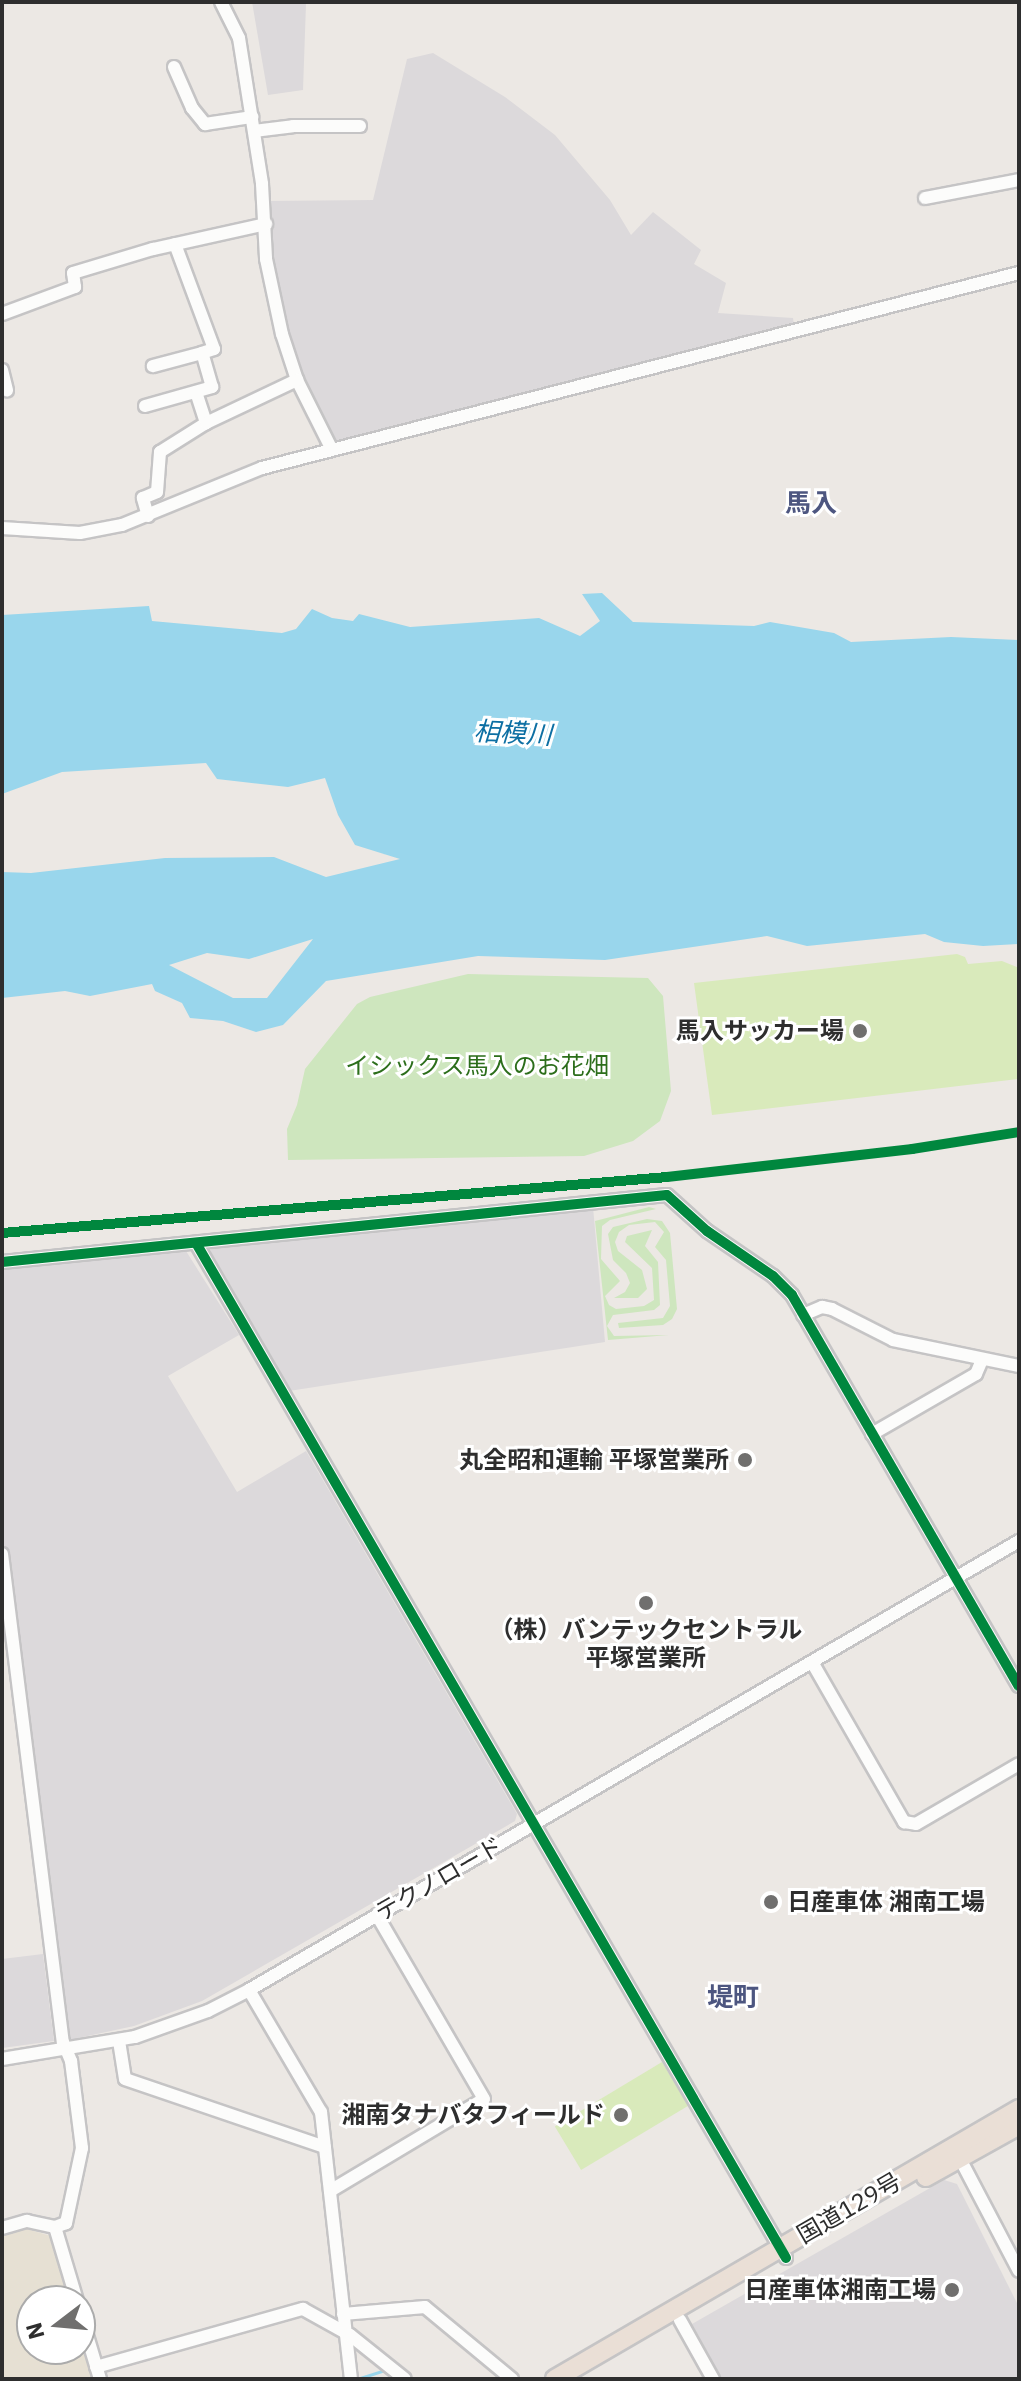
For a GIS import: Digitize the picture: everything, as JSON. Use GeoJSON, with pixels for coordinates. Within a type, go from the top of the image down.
{"type":"FeatureCollection","features":[{"type":"Feature","properties":{"kind":"highway","name":"国道129号"},"geometry":{"type":"LineString","coordinates":[[555,2379],[784,2253],[957,2152],[1019,2109]]}},
{"type":"Feature","properties":{"kind":"highway","name":"国道129号"},"geometry":{"type":"LineString","coordinates":[[957,2152],[1019,2125]]}},
{"type":"Feature","properties":{"kind":"highway","name":"国道129号"},"geometry":{"type":"LineString","coordinates":[[578,2379],[680,2320],[784,2253]]}},
{"type":"Feature","properties":{"kind":"street"},"geometry":{"type":"LineString","coordinates":[[221,2],[239,38],[266,224],[269,276],[282,334],[297,380],[332,450]]}},
{"type":"Feature","properties":{"kind":"street"},"geometry":{"type":"LineString","coordinates":[[174,67],[192,108],[205,124],[252,117]]}},
{"type":"Feature","properties":{"kind":"street"},"geometry":{"type":"LineString","coordinates":[[254,131],[293,126],[360,126]]}},
{"type":"Feature","properties":{"kind":"street"},"geometry":{"type":"LineString","coordinates":[[925,198],[1019,180]]}},
{"type":"Feature","properties":{"kind":"street"},"geometry":{"type":"LineString","coordinates":[[2,314],[75,287],[73,273],[175,244],[266,224]]}},
{"type":"Feature","properties":{"kind":"street"},"geometry":{"type":"LineString","coordinates":[[153,366],[214,349],[175,244]]}},
{"type":"Feature","properties":{"kind":"street"},"geometry":{"type":"LineString","coordinates":[[2,528],[80,533],[148,516],[245,474],[1019,273]]}},
{"type":"Feature","properties":{"kind":"street"},"geometry":{"type":"LineString","coordinates":[[145,406],[212,387],[202,353]]}},
{"type":"Feature","properties":{"kind":"street"},"geometry":{"type":"LineString","coordinates":[[2,370],[7,390]]}},
{"type":"Feature","properties":{"kind":"street"},"geometry":{"type":"LineString","coordinates":[[148,516],[143,498],[157,492],[160,452],[206,423],[297,380]]}},
{"type":"Feature","properties":{"kind":"street"},"geometry":{"type":"LineString","coordinates":[[196,392],[206,423]]}},
{"type":"Feature","properties":{"kind":"street"},"geometry":{"type":"LineString","coordinates":[[2,1262],[667,1195],[707,1231],[773,1276],[792,1295],[1019,1686]]}},
{"type":"Feature","properties":{"kind":"street"},"geometry":{"type":"LineString","coordinates":[[196,1243],[784,2253]]}},
{"type":"Feature","properties":{"kind":"street"},"geometry":{"type":"LineString","coordinates":[[803,1315],[822,1307],[832,1309],[893,1340],[1019,1366]]}},
{"type":"Feature","properties":{"kind":"street"},"geometry":{"type":"LineString","coordinates":[[872,1434],[976,1374],[982,1360]]}},
{"type":"Feature","properties":{"kind":"street","name":"テクノロード"},"geometry":{"type":"LineString","coordinates":[[2,2059],[119,2041],[165,2029],[249,1990],[1019,1541]]}},
{"type":"Feature","properties":{"kind":"street"},"geometry":{"type":"LineString","coordinates":[[2,1554],[82,2148],[66,2223],[55,2227],[27,2221],[2,2228]]}},
{"type":"Feature","properties":{"kind":"street"},"geometry":{"type":"LineString","coordinates":[[812,1662],[904,1822],[916,1824],[1019,1764]]}},
{"type":"Feature","properties":{"kind":"street"},"geometry":{"type":"LineString","coordinates":[[330,2191],[484,2099],[377,1915]]}},
{"type":"Feature","properties":{"kind":"street"},"geometry":{"type":"LineString","coordinates":[[249,1990],[321,2112],[351,2379]]}},
{"type":"Feature","properties":{"kind":"street"},"geometry":{"type":"LineString","coordinates":[[119,2041],[125,2079],[325,2147]]}},
{"type":"Feature","properties":{"kind":"street"},"geometry":{"type":"LineString","coordinates":[[957,2152],[1019,2271]]}},
{"type":"Feature","properties":{"kind":"street"},"geometry":{"type":"LineString","coordinates":[[55,2227],[72,2285]]}},
{"type":"Feature","properties":{"kind":"street"},"geometry":{"type":"LineString","coordinates":[[343,2314],[425,2307],[512,2379]]}},
{"type":"Feature","properties":{"kind":"street"},"geometry":{"type":"LineString","coordinates":[[98,2373],[292,2310],[314,2312],[346,2332],[405,2379]]}},
{"type":"Feature","properties":{"kind":"street"},"geometry":{"type":"LineString","coordinates":[[680,2320],[713,2379]]}},
{"type":"Feature","properties":{"kind":"shaded area"},"geometry":{"type":"Polygon","coordinates":[[[252,2],[306,4],[303,90],[268,95],[252,2]]]}},
{"type":"Feature","properties":{"kind":"shaded area"},"geometry":{"type":"Polygon","coordinates":[[[433,53],[505,97],[555,135],[610,200],[631,235],[653,212],[701,250],[694,264],[726,283],[718,313],[793,318],[794,325],[334,442],[298,378],[268,258],[265,201],[373,200],[407,59],[433,53]]]}},
{"type":"Feature","properties":{"kind":"shaded area"},"geometry":{"type":"Polygon","coordinates":[[[593,1207],[605,1342],[289,1391],[209,1253],[213,1246],[593,1207]]]}},
{"type":"Feature","properties":{"kind":"shaded area"},"geometry":{"type":"Polygon","coordinates":[[[186,1251],[239,1335],[168,1376],[237,1492],[306,1451],[517,1814],[515,1821],[202,2001],[134,2026],[69,2040],[7,1549],[2,1545],[2,1269],[186,1251]]]}},
{"type":"Feature","properties":{"kind":"shaded area"},"geometry":{"type":"Polygon","coordinates":[[[43,1954],[54,2041],[2,2048],[2,1959],[43,1954]]]}},
{"type":"Feature","properties":{"kind":"shaded area"},"geometry":{"type":"Polygon","coordinates":[[[944,2180],[957,2184],[1019,2307],[1019,2379],[722,2379],[692,2324],[944,2180]]]}},
{"type":"Feature","properties":{"kind":"shaded area"},"geometry":{"type":"Polygon","coordinates":[[[23,2228],[51,2236],[65,2285],[16,2285],[16,2365],[89,2365],[93,2379],[2,2379],[2,2235],[23,2228]]]}},
{"type":"Feature","properties":{"kind":"green space","name":"馬入サッカー場"},"geometry":{"type":"Polygon","coordinates":[[[957,954],[965,957],[968,964],[1002,961],[1019,968],[1019,1079],[712,1115],[694,983],[957,954]]]}},
{"type":"Feature","properties":{"kind":"green space","name":"イシックス馬入のお花畑"},"geometry":{"type":"Polygon","coordinates":[[[468,974],[648,978],[663,996],[671,1091],[660,1121],[633,1141],[584,1156],[288,1160],[287,1129],[297,1105],[305,1069],[357,1004],[370,997],[468,974]]]}},
{"type":"Feature","properties":{"kind":"green space"},"geometry":{"type":"Polygon","coordinates":[[[649,1207],[656,1209],[610,1220],[602,1226],[601,1259],[620,1281],[605,1296],[609,1305],[616,1309],[644,1306],[654,1300],[652,1268],[625,1242],[627,1236],[652,1230],[645,1246],[658,1262],[660,1305],[654,1310],[613,1315],[607,1326],[614,1336],[669,1335],[608,1340],[595,1221],[649,1207]]]}},
{"type":"Feature","properties":{"kind":"green space"},"geometry":{"type":"Polygon","coordinates":[[[647,1219],[662,1221],[670,1233],[677,1309],[672,1319],[663,1325],[619,1328],[618,1323],[663,1318],[670,1306],[666,1260],[655,1247],[664,1232],[655,1222],[629,1225],[619,1232],[615,1242],[618,1251],[642,1270],[647,1289],[638,1298],[614,1298],[625,1292],[630,1283],[626,1273],[613,1260],[608,1234],[613,1227],[647,1219]]]}},
{"type":"Feature","properties":{"kind":"green space","name":"湘南タナバタフィールド"},"geometry":{"type":"Polygon","coordinates":[[[662,2062],[688,2106],[581,2170],[555,2126],[662,2062]]]}},
{"type":"Feature","properties":{"kind":"water","name":"相模川"},"geometry":{"type":"Polygon","coordinates":[[[602,593],[633,622],[754,626],[770,622],[834,633],[851,642],[951,637],[1019,640],[1019,944],[983,946],[944,942],[925,934],[807,946],[767,936],[605,960],[478,956],[326,981],[283,1025],[256,1032],[223,1021],[190,1018],[182,1003],[155,991],[152,984],[90,996],[65,991],[2,998],[2,872],[31,873],[165,858],[274,857],[326,877],[400,859],[355,845],[338,815],[325,778],[288,787],[217,779],[206,763],[62,772],[2,794],[2,615],[149,606],[152,621],[282,633],[296,629],[312,609],[332,618],[353,621],[359,614],[410,627],[539,618],[580,636],[600,621],[582,594],[602,593]],[[313,939],[249,959],[207,953],[169,965],[233,998],[267,998],[313,939]]]}},
{"type":"Feature","properties":{"kind":"waterway"},"geometry":{"type":"LineString","coordinates":[[357,2379],[388,2369]]}},
{"type":"Feature","properties":{"kind":"cycle path"},"geometry":{"type":"LineString","coordinates":[[2,1233],[667,1177],[912,1149],[1019,1132]]}},
{"type":"Feature","properties":{"kind":"cycle path"},"geometry":{"type":"LineString","coordinates":[[2,1262],[667,1195],[707,1231],[773,1276],[792,1295],[1019,1686]]}},
{"type":"Feature","properties":{"kind":"cycle path"},"geometry":{"type":"LineString","coordinates":[[196,1243],[786,2258]]}},
{"type":"Feature","properties":{"kind":"place","name":"馬入サッカー場"},"geometry":{"type":"Point","coordinates":[860,1031]}},
{"type":"Feature","properties":{"kind":"place","name":"丸全昭和運輸 平塚営業所"},"geometry":{"type":"Point","coordinates":[745,1460]}},
{"type":"Feature","properties":{"kind":"place","name":"（株）バンテックセントラル 平塚営業所"},"geometry":{"type":"Point","coordinates":[646,1603]}},
{"type":"Feature","properties":{"kind":"place","name":"日産車体 湘南工場"},"geometry":{"type":"Point","coordinates":[771,1902]}},
{"type":"Feature","properties":{"kind":"place","name":"湘南タナバタフィールド"},"geometry":{"type":"Point","coordinates":[621,2115]}},
{"type":"Feature","properties":{"kind":"place","name":"日産車体湘南工場"},"geometry":{"type":"Point","coordinates":[952,2290]}},
{"type":"Feature","properties":{"kind":"district","name":"馬入"},"geometry":{"type":"Point","coordinates":[811,503]}},
{"type":"Feature","properties":{"kind":"district","name":"堤町"},"geometry":{"type":"Point","coordinates":[733,1997]}}]}
